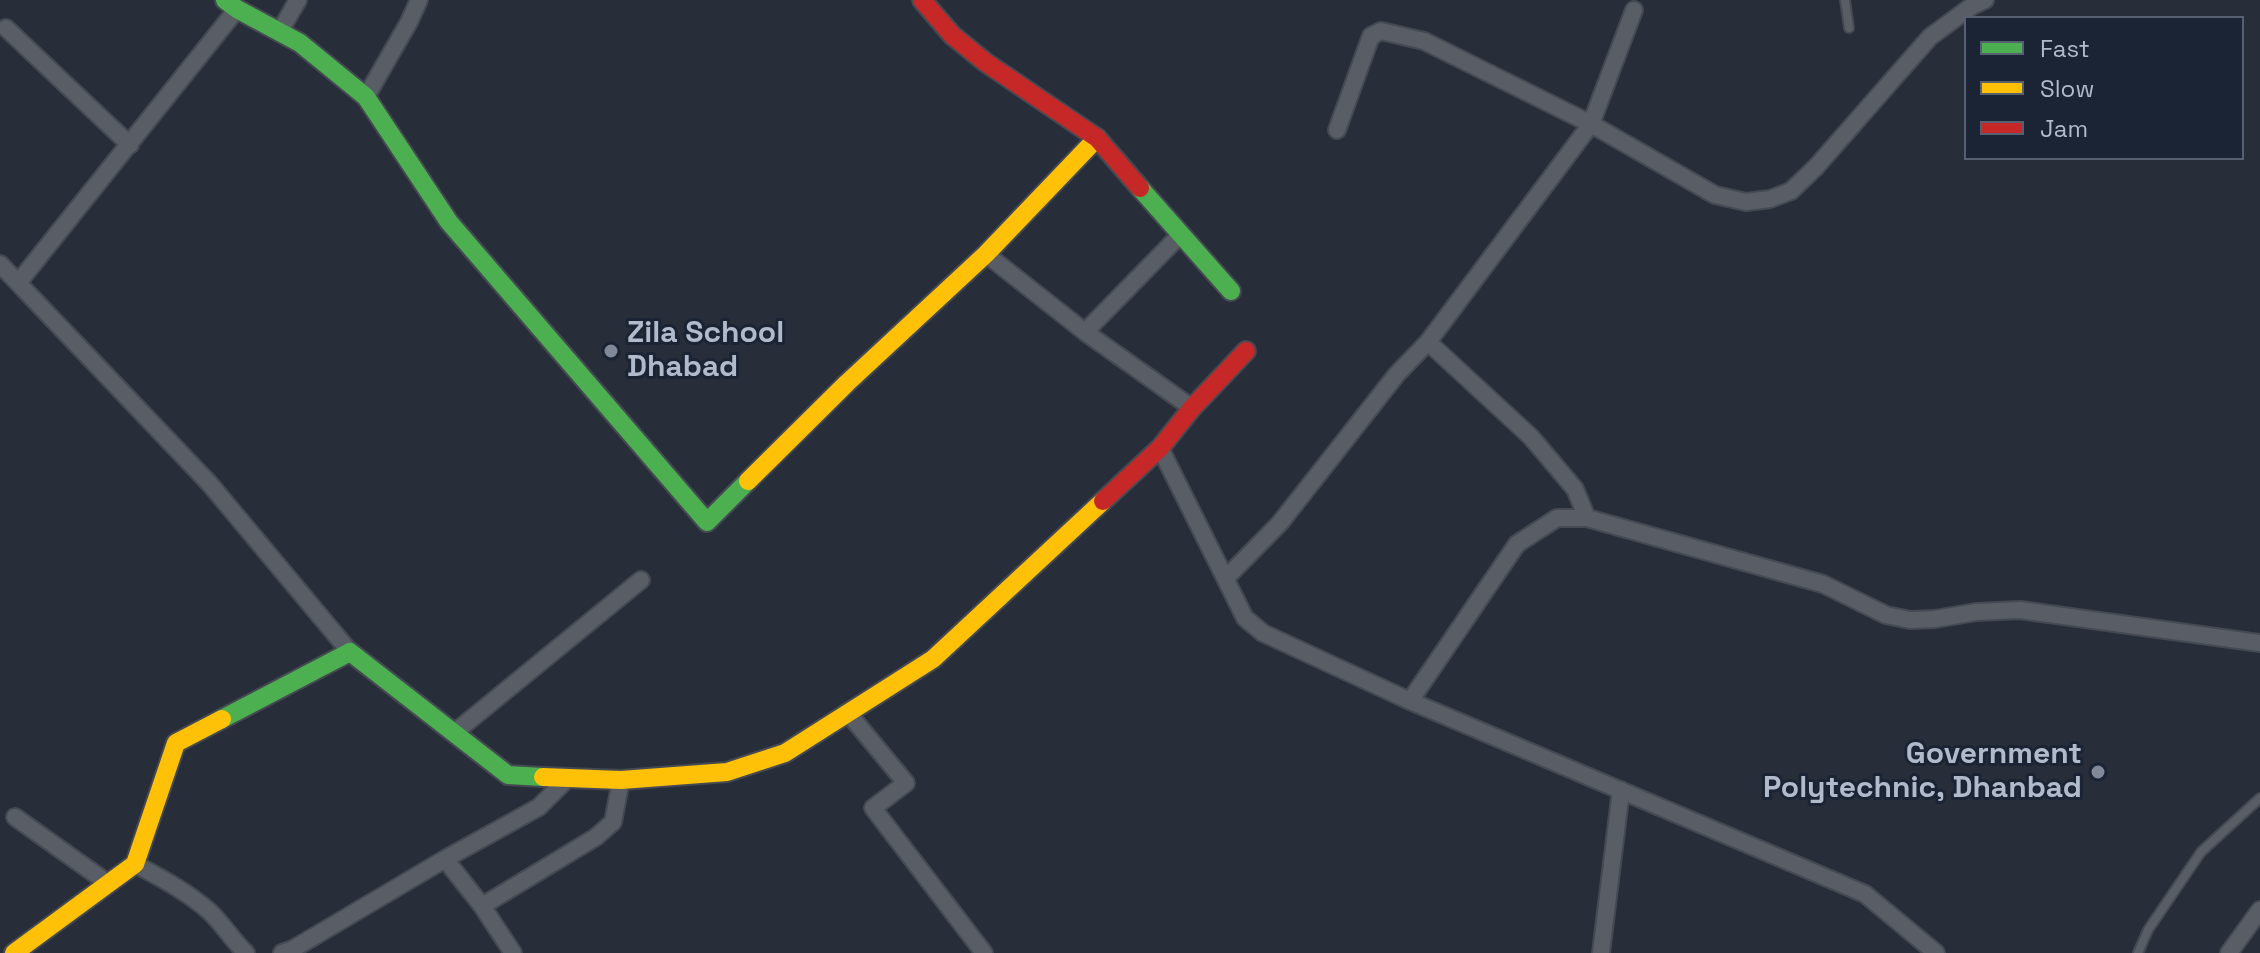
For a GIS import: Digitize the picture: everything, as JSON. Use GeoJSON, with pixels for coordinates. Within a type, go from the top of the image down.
{"type":"FeatureCollection","features":[{"type":"Feature","properties":{"kind":"street"},"geometry":{"type":"LineString","coordinates":[[280,31],[298,0]]}},
{"type":"Feature","properties":{"kind":"street"},"geometry":{"type":"LineString","coordinates":[[366,97],[419,0]]}},
{"type":"Feature","properties":{"kind":"street"},"geometry":{"type":"LineString","coordinates":[[1337,130],[1371,36],[1381,31],[1424,41],[1591,124],[1715,195],[1746,202],[1770,199],[1791,191],[1816,167],[1930,37],[1972,2]]}},
{"type":"Feature","properties":{"kind":"street"},"geometry":{"type":"LineString","coordinates":[[926,3],[952,35],[985,62],[1097,138],[1231,291]]}},
{"type":"Feature","properties":{"kind":"street"},"geometry":{"type":"LineString","coordinates":[[18,283],[130,145],[231,5],[300,43],[366,97],[449,222],[707,522],[847,383],[986,254],[1097,138]]}},
{"type":"Feature","properties":{"kind":"street"},"geometry":{"type":"LineString","coordinates":[[1226,578],[1280,523],[1397,374],[1428,342],[1591,124],[1634,10]]}},
{"type":"Feature","properties":{"kind":"street"},"geometry":{"type":"LineString","coordinates":[[6,28],[130,145]]}},
{"type":"Feature","properties":{"kind":"street"},"geometry":{"type":"LineString","coordinates":[[1085,332],[1180,235]]}},
{"type":"Feature","properties":{"kind":"street"},"geometry":{"type":"LineString","coordinates":[[986,254],[1085,332],[1192,408]]}},
{"type":"Feature","properties":{"kind":"street"},"geometry":{"type":"LineString","coordinates":[[0,264],[209,483],[350,652],[508,775],[621,780],[727,772],[785,753],[933,659],[1160,448],[1192,408],[1246,351]]}},
{"type":"Feature","properties":{"kind":"street"},"geometry":{"type":"LineString","coordinates":[[1428,342],[1531,437],[1575,489],[1587,518]]}},
{"type":"Feature","properties":{"kind":"street"},"geometry":{"type":"LineString","coordinates":[[1160,448],[1245,618],[1263,633],[1410,701],[1865,894],[1936,953]]}},
{"type":"Feature","properties":{"kind":"street"},"geometry":{"type":"LineString","coordinates":[[1410,701],[1517,544],[1557,518],[1587,518],[1823,584],[1886,615],[1910,620],[2020,610],[2260,643]]}},
{"type":"Feature","properties":{"kind":"street"},"geometry":{"type":"LineString","coordinates":[[454,733],[641,580]]}},
{"type":"Feature","properties":{"kind":"street"},"geometry":{"type":"LineString","coordinates":[[14,953],[135,864],[176,743],[350,652]]}},
{"type":"Feature","properties":{"kind":"street"},"geometry":{"type":"LineString","coordinates":[[848,713],[906,783],[873,808],[984,953]]}},
{"type":"Feature","properties":{"kind":"street"},"geometry":{"type":"LineString","coordinates":[[282,953],[539,807],[568,778]]}},
{"type":"Feature","properties":{"kind":"street"},"geometry":{"type":"LineString","coordinates":[[482,906],[596,837],[613,822],[621,780]]}},
{"type":"Feature","properties":{"kind":"street"},"geometry":{"type":"LineString","coordinates":[[1601,953],[1621,790]]}},
{"type":"Feature","properties":{"kind":"street"},"geometry":{"type":"LineString","coordinates":[[15,817],[109,884]]}},
{"type":"Feature","properties":{"kind":"street"},"geometry":{"type":"LineString","coordinates":[[445,859],[482,906],[513,953]]}},
{"type":"Feature","properties":{"kind":"street"},"geometry":{"type":"LineString","coordinates":[[135,864],[181,888],[211,913],[246,953]]}},
{"type":"Feature","properties":{"kind":"street"},"geometry":{"type":"LineString","coordinates":[[2229,953],[2260,910]]}},
{"type":"Feature","properties":{"kind":"lane"},"geometry":{"type":"LineString","coordinates":[[1845,0],[1849,28]]}},
{"type":"Feature","properties":{"kind":"lane"},"geometry":{"type":"LineString","coordinates":[[2138,953],[2148,930],[2201,852],[2260,798]]}},
{"type":"Feature","properties":{"kind":"traffic: fast"},"geometry":{"type":"LineString","coordinates":[[225,0],[300,43],[366,97],[449,222],[707,522],[748,481]]}},
{"type":"Feature","properties":{"kind":"traffic: fast"},"geometry":{"type":"LineString","coordinates":[[1140,188],[1231,291]]}},
{"type":"Feature","properties":{"kind":"traffic: fast"},"geometry":{"type":"LineString","coordinates":[[222,719],[350,652],[508,775],[543,777]]}},
{"type":"Feature","properties":{"kind":"traffic: slow"},"geometry":{"type":"LineString","coordinates":[[748,481],[847,383],[986,254],[1097,138]]}},
{"type":"Feature","properties":{"kind":"traffic: slow"},"geometry":{"type":"LineString","coordinates":[[543,777],[621,780],[727,772],[785,753],[933,659],[1103,501]]}},
{"type":"Feature","properties":{"kind":"traffic: slow"},"geometry":{"type":"LineString","coordinates":[[14,953],[135,864],[176,743],[222,719]]}},
{"type":"Feature","properties":{"kind":"traffic: jam"},"geometry":{"type":"LineString","coordinates":[[922,0],[952,35],[985,62],[1097,138],[1140,188]]}},
{"type":"Feature","properties":{"kind":"traffic: jam"},"geometry":{"type":"LineString","coordinates":[[1103,501],[1160,448],[1192,408],[1246,351]]}},
{"type":"Feature","properties":{"kind":"place","name":"Zila School Dhabad"},"geometry":{"type":"Point","coordinates":[611,351]}},
{"type":"Feature","properties":{"kind":"place","name":"Government Polytechnic, Dhanbad"},"geometry":{"type":"Point","coordinates":[2098,772]}}]}
